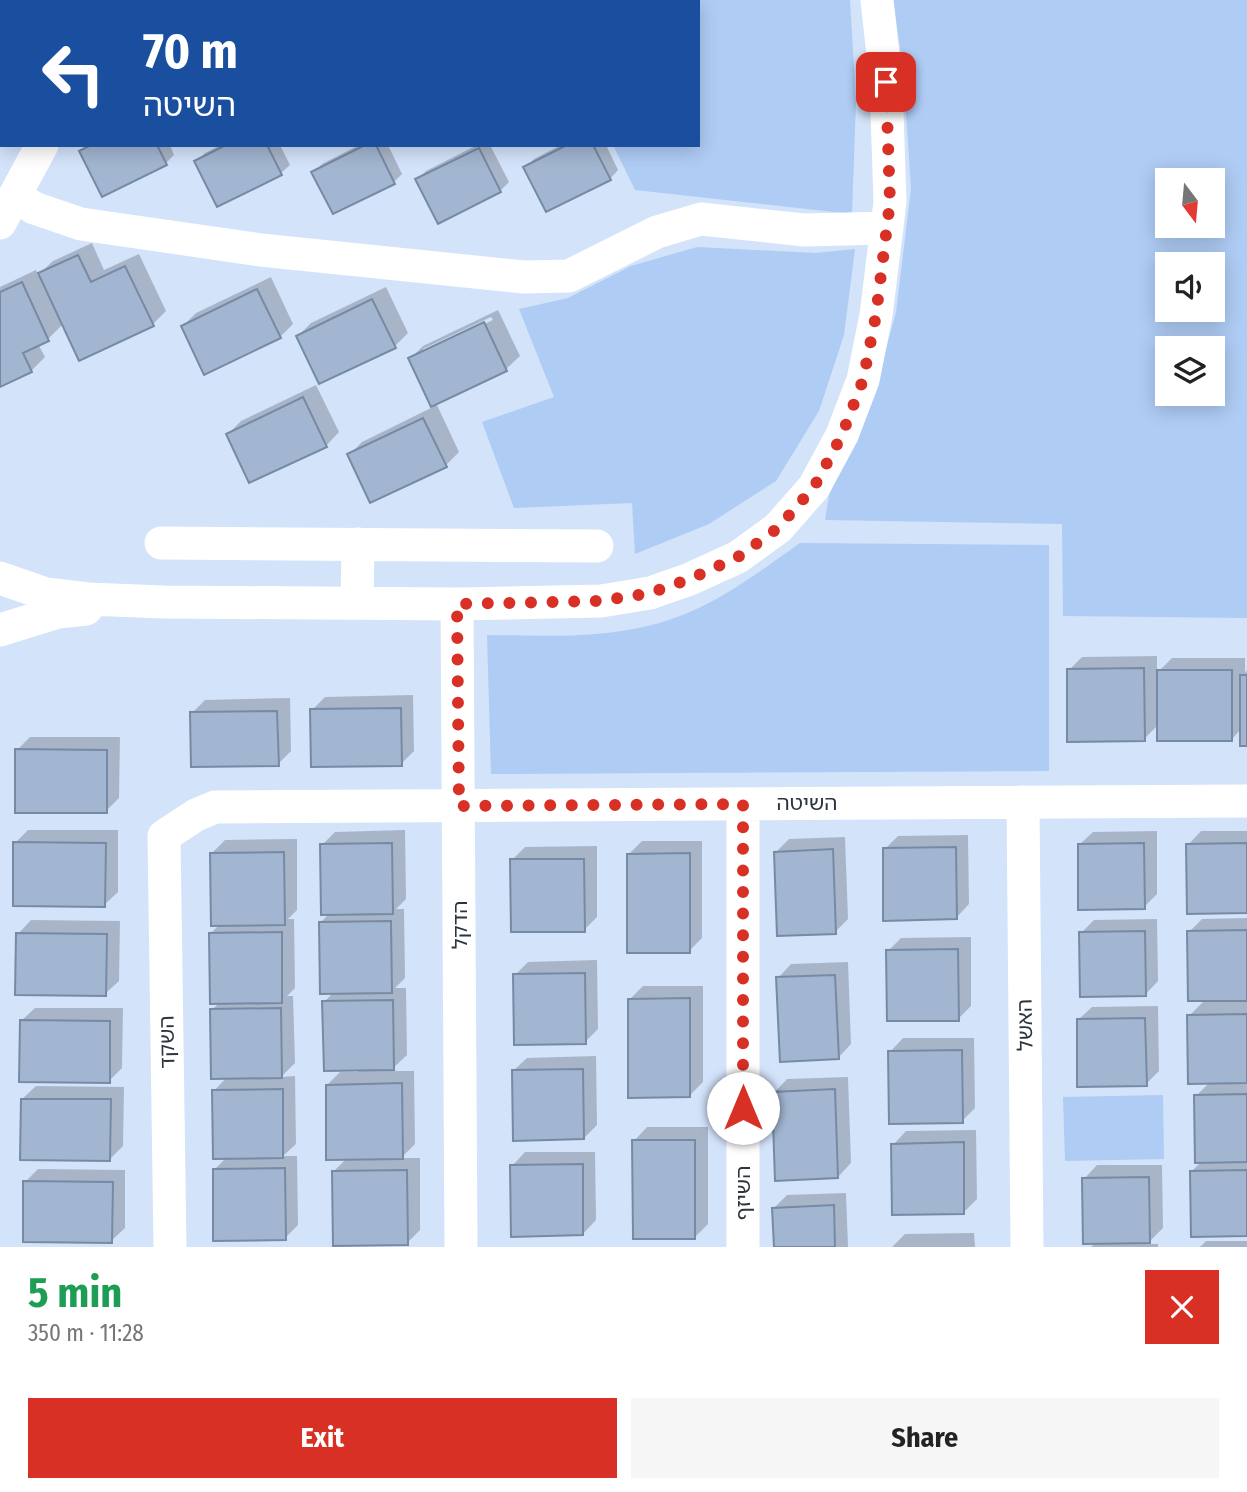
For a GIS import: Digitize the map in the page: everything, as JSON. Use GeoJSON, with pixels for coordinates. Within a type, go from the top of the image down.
{"type":"FeatureCollection","features":[{"type":"Feature","properties":{"kind":"street"},"geometry":{"type":"LineString","coordinates":[[0,578],[46,594],[164,602],[457,604],[601,601],[650,593],[690,579],[738,557],[778,528],[814,487],[842,435],[863,380],[876,315],[890,202],[888,118],[877,0]]}},
{"type":"Feature","properties":{"kind":"street"},"geometry":{"type":"LineString","coordinates":[[7,210],[40,147]]}},
{"type":"Feature","properties":{"kind":"street"},"geometry":{"type":"LineString","coordinates":[[7,210],[34,208],[81,223],[261,250],[524,277],[569,276],[657,232],[701,219],[804,230],[887,228]]}},
{"type":"Feature","properties":{"kind":"street"},"geometry":{"type":"LineString","coordinates":[[161,543],[597,546]]}},
{"type":"Feature","properties":{"kind":"street"},"geometry":{"type":"LineString","coordinates":[[357,603],[358,544]]}},
{"type":"Feature","properties":{"kind":"street"},"geometry":{"type":"LineString","coordinates":[[0,630],[58,612],[164,602]]}},
{"type":"Feature","properties":{"kind":"street","name":"הדקל"},"geometry":{"type":"LineString","coordinates":[[457,604],[461,1247]]}},
{"type":"Feature","properties":{"kind":"street","name":"השיטה"},"geometry":{"type":"LineString","coordinates":[[164,836],[196,815],[215,807],[1247,801]]}},
{"type":"Feature","properties":{"kind":"street","name":"האשל"},"geometry":{"type":"LineString","coordinates":[[1023,802],[1027,1247]]}},
{"type":"Feature","properties":{"kind":"street","name":"השיזף"},"geometry":{"type":"LineString","coordinates":[[743,804],[743,1247]]}},
{"type":"Feature","properties":{"kind":"street","name":"השקד"},"geometry":{"type":"LineString","coordinates":[[164,836],[170,1247]]}},
{"type":"Feature","properties":{"kind":"shaded area"},"geometry":{"type":"Polygon","coordinates":[[[700,0],[850,0],[856,101],[852,214],[635,190],[614,147],[700,147],[700,0]]]}},
{"type":"Feature","properties":{"kind":"shaded area"},"geometry":{"type":"Polygon","coordinates":[[[893,0],[1247,0],[1247,618],[1063,616],[1062,524],[825,520],[829,495],[873,397],[896,312],[911,189],[903,68],[893,0]]]}},
{"type":"Feature","properties":{"kind":"shaded area"},"geometry":{"type":"Polygon","coordinates":[[[697,247],[816,253],[855,249],[844,335],[819,411],[776,481],[709,524],[635,554],[632,503],[514,508],[482,422],[554,397],[519,309],[568,298],[631,266],[697,247]]]}},
{"type":"Feature","properties":{"kind":"shaded area"},"geometry":{"type":"Polygon","coordinates":[[[800,543],[1049,545],[1049,771],[491,774],[487,635],[588,635],[661,622],[715,599],[800,543]]]}},
{"type":"Feature","properties":{"kind":"shaded area"},"geometry":{"type":"Polygon","coordinates":[[[1163,1095],[1164,1159],[1065,1161],[1063,1097],[1163,1095]]]}},
{"type":"Feature","properties":{"kind":"building"},"geometry":{"type":"Polygon","coordinates":[[[87,147],[158,147],[167,165],[102,197],[79,151],[87,147]]]}},
{"type":"Feature","properties":{"kind":"building"},"geometry":{"type":"Polygon","coordinates":[[[222,147],[268,147],[282,175],[217,207],[194,161],[222,147]]]}},
{"type":"Feature","properties":{"kind":"building"},"geometry":{"type":"Polygon","coordinates":[[[361,147],[377,147],[395,184],[333,214],[311,172],[361,147]]]}},
{"type":"Feature","properties":{"kind":"building"},"geometry":{"type":"Polygon","coordinates":[[[563,147],[594,147],[611,180],[546,212],[523,167],[563,147]]]}},
{"type":"Feature","properties":{"kind":"building"},"geometry":{"type":"Polygon","coordinates":[[[479,148],[501,192],[438,224],[415,179],[479,148]]]}},
{"type":"Feature","properties":{"kind":"building"},"geometry":{"type":"Polygon","coordinates":[[[78,255],[91,282],[125,266],[154,326],[79,361],[38,273],[78,255]]]}},
{"type":"Feature","properties":{"kind":"building"},"geometry":{"type":"Polygon","coordinates":[[[22,282],[49,341],[23,353],[32,372],[0,387],[0,292],[22,282]]]}},
{"type":"Feature","properties":{"kind":"building"},"geometry":{"type":"Polygon","coordinates":[[[257,289],[281,338],[204,375],[181,326],[257,289]]]}},
{"type":"Feature","properties":{"kind":"building"},"geometry":{"type":"Polygon","coordinates":[[[372,299],[396,348],[319,384],[296,336],[372,299]]]}},
{"type":"Feature","properties":{"kind":"building"},"geometry":{"type":"Polygon","coordinates":[[[484,322],[507,371],[431,407],[408,358],[484,322]]]}},
{"type":"Feature","properties":{"kind":"building"},"geometry":{"type":"Polygon","coordinates":[[[303,397],[327,447],[249,483],[226,434],[303,397]]]}},
{"type":"Feature","properties":{"kind":"building"},"geometry":{"type":"Polygon","coordinates":[[[423,418],[447,467],[370,503],[347,454],[423,418]]]}},
{"type":"Feature","properties":{"kind":"building"},"geometry":{"type":"Polygon","coordinates":[[[1144,668],[1145,741],[1067,742],[1067,669],[1144,668]]]}},
{"type":"Feature","properties":{"kind":"building"},"geometry":{"type":"Polygon","coordinates":[[[1157,670],[1232,670],[1232,741],[1157,741],[1157,670]]]}},
{"type":"Feature","properties":{"kind":"building"},"geometry":{"type":"Polygon","coordinates":[[[1240,675],[1247,675],[1247,746],[1240,746],[1240,675]]]}},
{"type":"Feature","properties":{"kind":"building"},"geometry":{"type":"Polygon","coordinates":[[[401,708],[402,766],[311,767],[310,709],[401,708]]]}},
{"type":"Feature","properties":{"kind":"building"},"geometry":{"type":"Polygon","coordinates":[[[277,711],[279,766],[191,767],[190,712],[277,711]]]}},
{"type":"Feature","properties":{"kind":"building"},"geometry":{"type":"Polygon","coordinates":[[[15,749],[107,750],[107,813],[15,813],[15,749]]]}},
{"type":"Feature","properties":{"kind":"building"},"geometry":{"type":"Polygon","coordinates":[[[13,842],[106,843],[105,907],[13,906],[13,842]]]}},
{"type":"Feature","properties":{"kind":"building"},"geometry":{"type":"Polygon","coordinates":[[[392,843],[393,914],[321,915],[320,844],[392,843]]]}},
{"type":"Feature","properties":{"kind":"building"},"geometry":{"type":"Polygon","coordinates":[[[1144,843],[1145,909],[1078,910],[1078,844],[1144,843]]]}},
{"type":"Feature","properties":{"kind":"building"},"geometry":{"type":"Polygon","coordinates":[[[1247,843],[1247,913],[1187,914],[1186,844],[1247,843]]]}},
{"type":"Feature","properties":{"kind":"building"},"geometry":{"type":"Polygon","coordinates":[[[956,847],[957,919],[883,921],[883,848],[956,847]]]}},
{"type":"Feature","properties":{"kind":"building"},"geometry":{"type":"Polygon","coordinates":[[[833,849],[836,934],[777,936],[774,852],[833,849]]]}},
{"type":"Feature","properties":{"kind":"building"},"geometry":{"type":"Polygon","coordinates":[[[284,852],[285,925],[211,926],[210,853],[284,852]]]}},
{"type":"Feature","properties":{"kind":"building"},"geometry":{"type":"Polygon","coordinates":[[[690,853],[690,953],[627,953],[627,854],[690,853]]]}},
{"type":"Feature","properties":{"kind":"building"},"geometry":{"type":"Polygon","coordinates":[[[510,859],[584,859],[585,932],[511,932],[510,859]]]}},
{"type":"Feature","properties":{"kind":"building"},"geometry":{"type":"Polygon","coordinates":[[[391,921],[392,993],[320,994],[319,922],[391,921]]]}},
{"type":"Feature","properties":{"kind":"building"},"geometry":{"type":"Polygon","coordinates":[[[1247,930],[1247,1001],[1188,1001],[1187,931],[1247,930]]]}},
{"type":"Feature","properties":{"kind":"building"},"geometry":{"type":"Polygon","coordinates":[[[1145,931],[1146,996],[1080,997],[1079,932],[1145,931]]]}},
{"type":"Feature","properties":{"kind":"building"},"geometry":{"type":"Polygon","coordinates":[[[282,932],[282,1003],[210,1004],[209,933],[282,932]]]}},
{"type":"Feature","properties":{"kind":"building"},"geometry":{"type":"Polygon","coordinates":[[[16,933],[107,934],[106,996],[15,995],[16,933]]]}},
{"type":"Feature","properties":{"kind":"building"},"geometry":{"type":"Polygon","coordinates":[[[958,949],[959,1021],[887,1021],[886,950],[958,949]]]}},
{"type":"Feature","properties":{"kind":"building"},"geometry":{"type":"Polygon","coordinates":[[[585,973],[586,1044],[514,1045],[513,974],[585,973]]]}},
{"type":"Feature","properties":{"kind":"building"},"geometry":{"type":"Polygon","coordinates":[[[835,975],[839,1059],[780,1062],[776,977],[835,975]]]}},
{"type":"Feature","properties":{"kind":"building"},"geometry":{"type":"Polygon","coordinates":[[[690,998],[690,1097],[628,1098],[628,999],[690,998]]]}},
{"type":"Feature","properties":{"kind":"building"},"geometry":{"type":"Polygon","coordinates":[[[393,1000],[394,1070],[324,1071],[322,1001],[393,1000]]]}},
{"type":"Feature","properties":{"kind":"building"},"geometry":{"type":"Polygon","coordinates":[[[281,1008],[282,1078],[211,1079],[210,1009],[281,1008]]]}},
{"type":"Feature","properties":{"kind":"building"},"geometry":{"type":"Polygon","coordinates":[[[1247,1014],[1247,1083],[1188,1084],[1187,1015],[1247,1014]]]}},
{"type":"Feature","properties":{"kind":"building"},"geometry":{"type":"Polygon","coordinates":[[[1145,1018],[1147,1086],[1077,1087],[1077,1019],[1145,1018]]]}},
{"type":"Feature","properties":{"kind":"building"},"geometry":{"type":"Polygon","coordinates":[[[20,1020],[110,1021],[110,1083],[19,1082],[20,1020]]]}},
{"type":"Feature","properties":{"kind":"building"},"geometry":{"type":"Polygon","coordinates":[[[962,1050],[963,1123],[889,1124],[888,1051],[962,1050]]]}},
{"type":"Feature","properties":{"kind":"building"},"geometry":{"type":"Polygon","coordinates":[[[583,1069],[584,1139],[513,1141],[512,1070],[583,1069]]]}},
{"type":"Feature","properties":{"kind":"building"},"geometry":{"type":"Polygon","coordinates":[[[402,1083],[403,1159],[326,1160],[326,1085],[402,1083]]]}},
{"type":"Feature","properties":{"kind":"building"},"geometry":{"type":"Polygon","coordinates":[[[283,1089],[283,1158],[213,1159],[212,1090],[283,1089]]]}},
{"type":"Feature","properties":{"kind":"building"},"geometry":{"type":"Polygon","coordinates":[[[835,1089],[838,1178],[775,1181],[772,1092],[835,1089]]]}},
{"type":"Feature","properties":{"kind":"building"},"geometry":{"type":"Polygon","coordinates":[[[1247,1094],[1247,1162],[1195,1163],[1194,1095],[1247,1094]]]}},
{"type":"Feature","properties":{"kind":"building"},"geometry":{"type":"Polygon","coordinates":[[[21,1099],[111,1099],[110,1161],[20,1160],[21,1099]]]}},
{"type":"Feature","properties":{"kind":"building"},"geometry":{"type":"Polygon","coordinates":[[[632,1140],[695,1140],[695,1239],[633,1239],[632,1140]]]}},
{"type":"Feature","properties":{"kind":"building"},"geometry":{"type":"Polygon","coordinates":[[[964,1142],[964,1214],[892,1215],[891,1144],[964,1142]]]}},
{"type":"Feature","properties":{"kind":"building"},"geometry":{"type":"Polygon","coordinates":[[[583,1164],[583,1235],[511,1237],[510,1165],[583,1164]]]}},
{"type":"Feature","properties":{"kind":"building"},"geometry":{"type":"Polygon","coordinates":[[[285,1168],[286,1240],[213,1241],[213,1169],[285,1168]]]}},
{"type":"Feature","properties":{"kind":"building"},"geometry":{"type":"Polygon","coordinates":[[[407,1170],[408,1245],[333,1246],[332,1171],[407,1170]]]}},
{"type":"Feature","properties":{"kind":"building"},"geometry":{"type":"Polygon","coordinates":[[[1247,1170],[1247,1236],[1191,1237],[1190,1171],[1247,1170]]]}},
{"type":"Feature","properties":{"kind":"building"},"geometry":{"type":"Polygon","coordinates":[[[1149,1177],[1150,1243],[1083,1244],[1082,1178],[1149,1177]]]}},
{"type":"Feature","properties":{"kind":"building"},"geometry":{"type":"Polygon","coordinates":[[[23,1181],[113,1182],[112,1243],[23,1242],[23,1181]]]}},
{"type":"Feature","properties":{"kind":"building"},"geometry":{"type":"Polygon","coordinates":[[[834,1205],[835,1247],[774,1247],[772,1208],[834,1205]]]}},
{"type":"Feature","properties":{"kind":"route"},"geometry":{"type":"LineString","coordinates":[[743,1108],[743,804],[459,806],[457,604],[601,601],[650,593],[690,579],[738,557],[778,528],[814,487],[842,435],[863,380],[876,315],[890,202],[886,82]]}}]}
